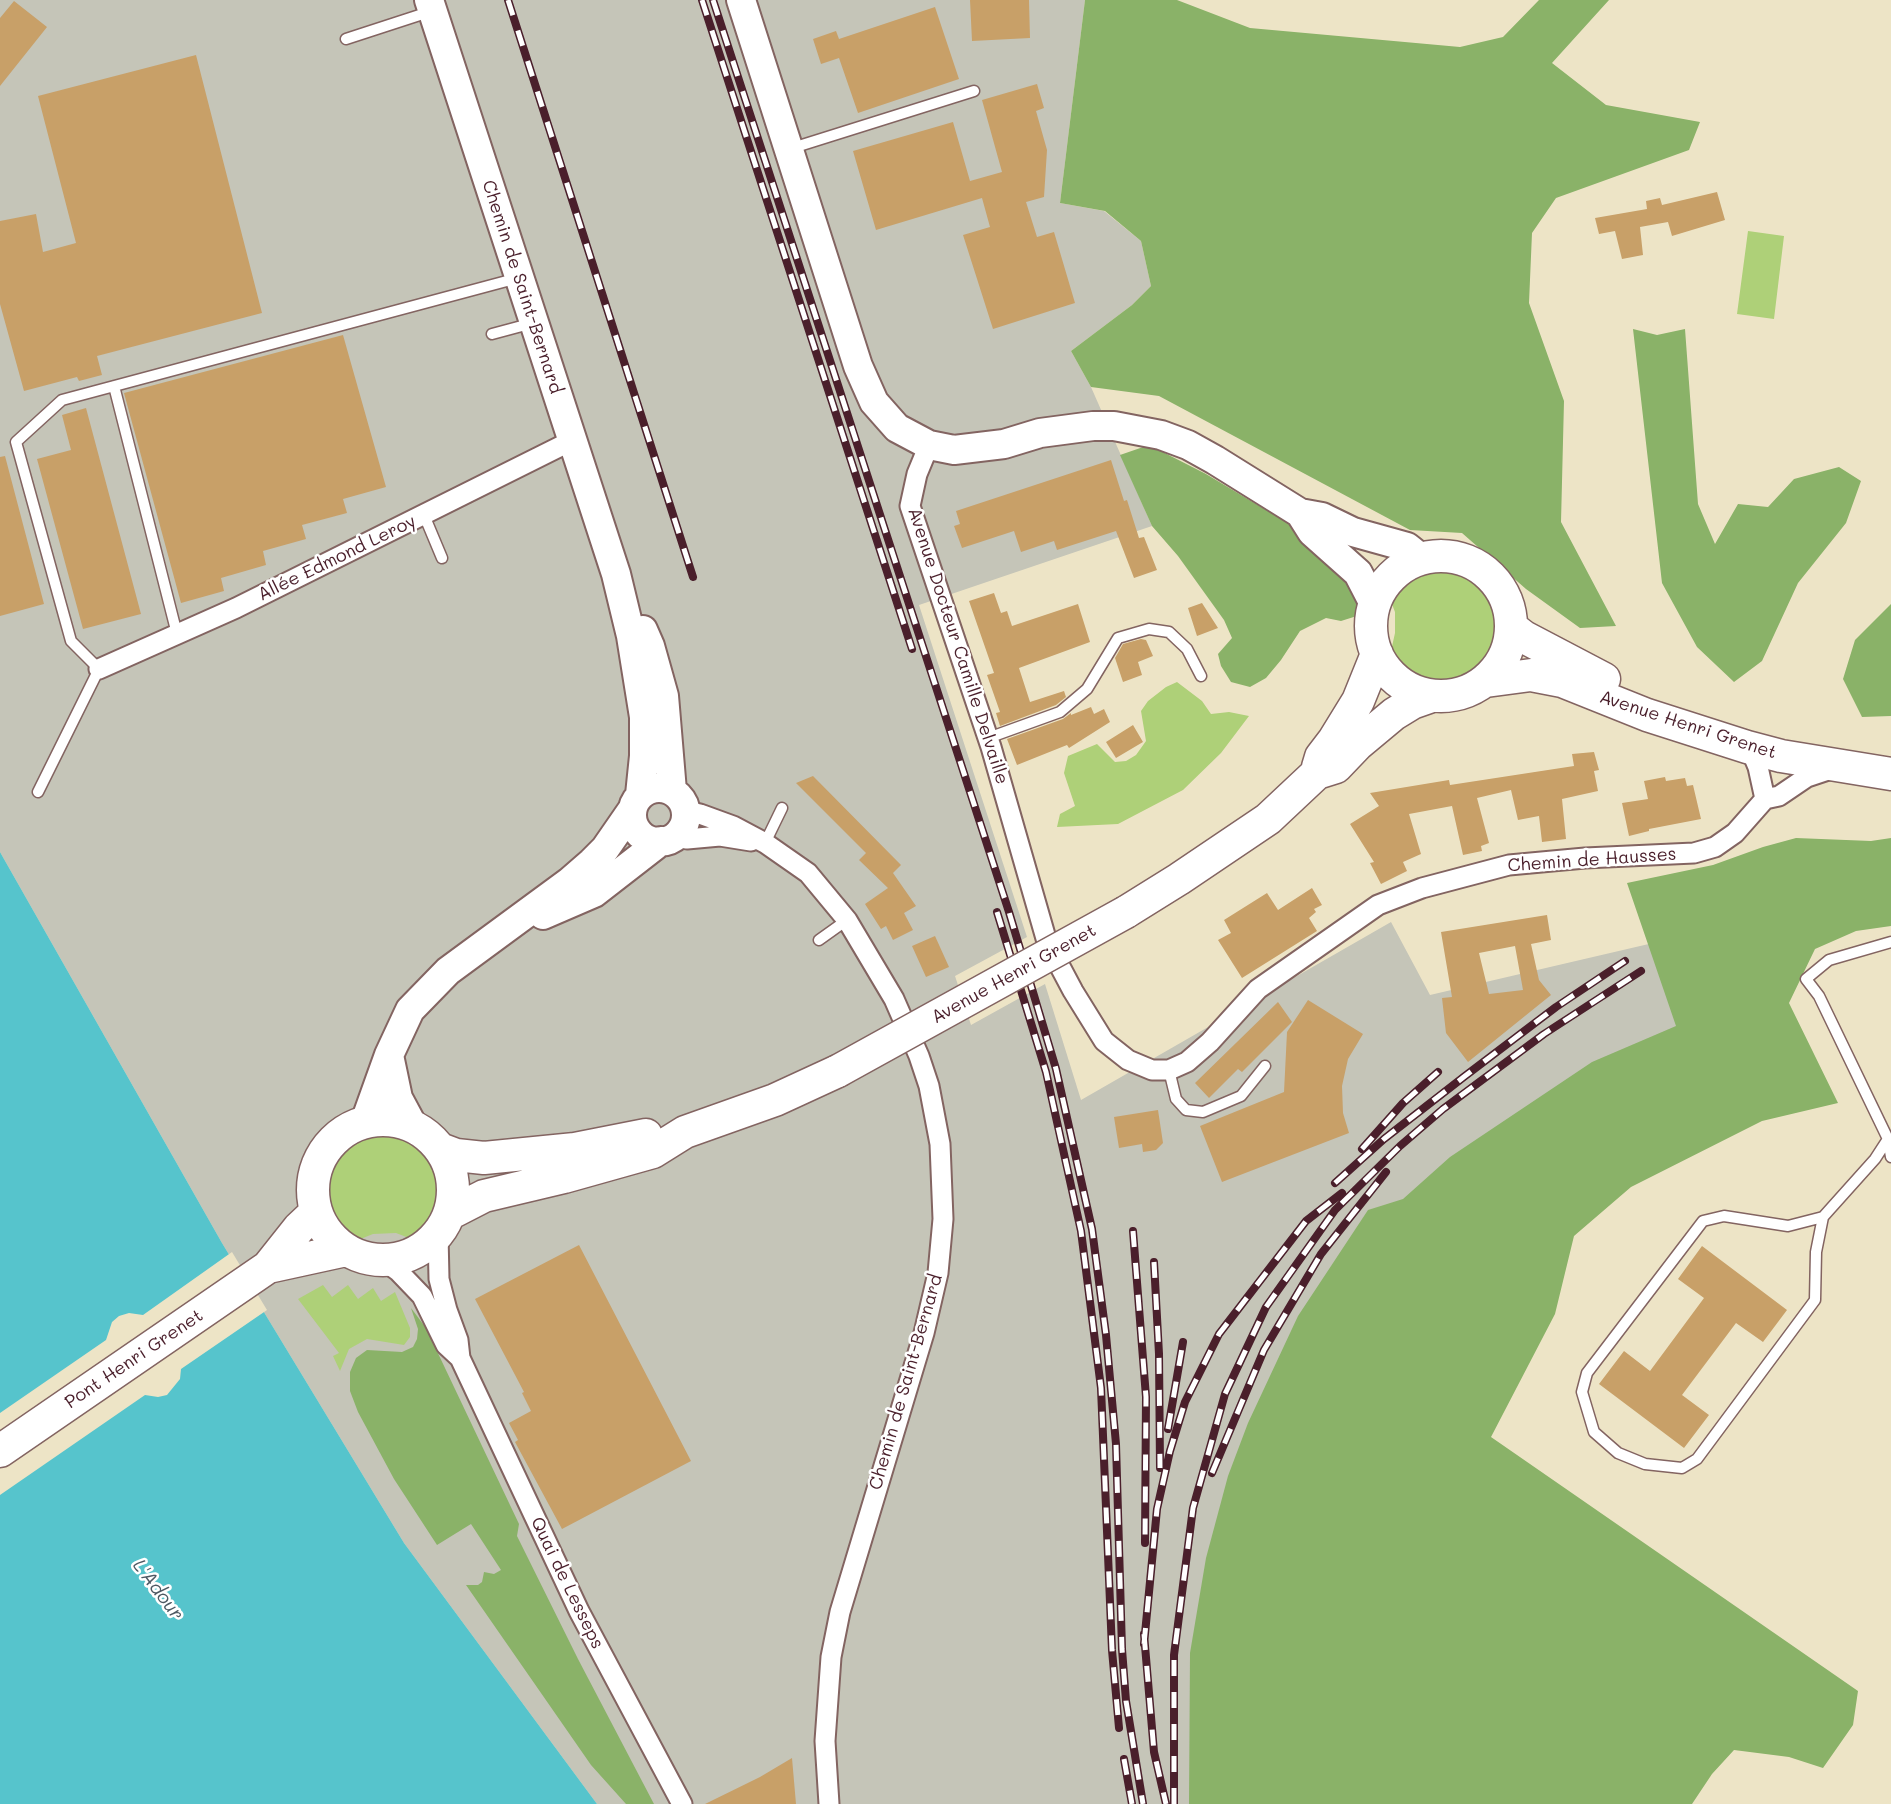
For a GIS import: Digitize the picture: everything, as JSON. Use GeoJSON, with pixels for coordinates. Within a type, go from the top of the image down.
{"type":"FeatureCollection","features":[{"type":"Feature","properties":{"kind":"main road"},"geometry":{"type":"LineString","coordinates":[[741,0],[865,387],[881,411],[897,428],[929,445],[968,450],[1070,428],[1114,426],[1161,435],[1188,445],[1300,513],[1322,517],[1353,531],[1407,547],[1422,559]]}},
{"type":"Feature","properties":{"kind":"main road","name":"Chemin de Saint-Bernard"},"geometry":{"type":"LineString","coordinates":[[430,5],[616,574],[631,636],[644,717],[644,756],[636,803]]}},
{"type":"Feature","properties":{"kind":"main road"},"geometry":{"type":"LineString","coordinates":[[1300,513],[1312,532],[1358,573],[1374,604]]}},
{"type":"Feature","properties":{"kind":"main road"},"geometry":{"type":"LineString","coordinates":[[1444,556],[1465,560],[1484,571],[1499,586],[1508,606],[1511,627],[1504,656],[1486,681],[1470,691],[1451,696],[1432,696],[1409,689],[1390,675],[1377,654],[1371,629],[1374,604],[1393,576],[1406,565],[1422,559],[1444,556]]}},
{"type":"Feature","properties":{"kind":"main road","name":"Chemin de Saint-Bernard"},"geometry":{"type":"LineString","coordinates":[[616,574],[650,646],[664,696],[679,801]]}},
{"type":"Feature","properties":{"kind":"main road","name":"Avenue Henri Grenet"},"geometry":{"type":"LineString","coordinates":[[1511,627],[1535,644],[1601,677],[1730,728],[1778,739],[1891,756]]}},
{"type":"Feature","properties":{"kind":"main road","name":"Avenue Henri Grenet"},"geometry":{"type":"LineString","coordinates":[[1317,773],[1321,757],[1358,701],[1377,654]]}},
{"type":"Feature","properties":{"kind":"main road","name":"Avenue Henri Grenet"},"geometry":{"type":"LineString","coordinates":[[1486,681],[1531,675],[1562,681],[1647,715],[1746,747],[1839,767],[1891,774]]}},
{"type":"Feature","properties":{"kind":"main road","name":"Avenue Henri Grenet"},"geometry":{"type":"LineString","coordinates":[[443,1224],[484,1196],[653,1152],[685,1132],[775,1100],[838,1071],[1126,912],[1268,819],[1317,773],[1336,766],[1394,714],[1412,703],[1432,696]]}},
{"type":"Feature","properties":{"kind":"main road"},"geometry":{"type":"LineString","coordinates":[[365,1122],[389,1055],[410,1010],[448,971],[592,862],[606,849],[636,803],[656,788],[679,801],[684,826],[594,893],[498,934]]}},
{"type":"Feature","properties":{"kind":"main road"},"geometry":{"type":"LineString","coordinates":[[636,803],[632,818],[639,833],[645,838],[667,839]]}},
{"type":"Feature","properties":{"kind":"main road"},"geometry":{"type":"LineString","coordinates":[[389,1055],[398,1098],[414,1126]]}},
{"type":"Feature","properties":{"kind":"main road"},"geometry":{"type":"LineString","coordinates":[[389,1120],[414,1126],[440,1149],[448,1164],[453,1197],[443,1224],[422,1248],[404,1257],[383,1260],[364,1258],[346,1250],[328,1234],[316,1212],[312,1189],[316,1167],[327,1147],[344,1131],[365,1122],[389,1120]]}},
{"type":"Feature","properties":{"kind":"main road","name":"Avenue Henri Grenet"},"geometry":{"type":"LineString","coordinates":[[440,1149],[456,1155],[484,1158],[575,1149],[649,1135],[685,1132]]}},
{"type":"Feature","properties":{"kind":"main road","name":"Pont Henri Grenet"},"geometry":{"type":"LineString","coordinates":[[0,1451],[295,1251],[316,1212]]}},
{"type":"Feature","properties":{"kind":"main road"},"geometry":{"type":"LineString","coordinates":[[295,1251],[346,1250]]}},
{"type":"Feature","properties":{"kind":"street","name":"Allée Edmond Leroy"},"geometry":{"type":"LineString","coordinates":[[99,669],[236,608],[571,441]]}},
{"type":"Feature","properties":{"kind":"street","name":"Avenue Docteur Camille Delvaille"},"geometry":{"type":"LineString","coordinates":[[929,445],[917,474],[910,506],[988,738],[1041,921],[1058,964],[1104,1041],[1128,1060],[1152,1070],[1168,1070]]}},
{"type":"Feature","properties":{"kind":"street"},"geometry":{"type":"LineString","coordinates":[[1746,747],[1758,767],[1765,799]]}},
{"type":"Feature","properties":{"kind":"street","name":"Chemin de Hausses"},"geometry":{"type":"LineString","coordinates":[[1168,1070],[1187,1062],[1210,1042],[1258,989],[1378,905],[1432,885],[1509,865],[1694,853],[1715,847],[1735,833],[1765,799],[1779,796],[1807,777],[1839,767]]}},
{"type":"Feature","properties":{"kind":"street","name":"Chemin de Saint-Bernard"},"geometry":{"type":"LineString","coordinates":[[679,801],[700,814],[765,842],[808,873],[848,920],[894,999],[919,1056],[929,1086],[940,1144],[942,1245],[932,1305],[835,1634],[826,1705],[829,1804]]}},
{"type":"Feature","properties":{"kind":"street","name":"Chemin de Saint-Bernard"},"geometry":{"type":"LineString","coordinates":[[667,839],[720,836],[765,842]]}},
{"type":"Feature","properties":{"kind":"street","name":"Quai de Lesseps"},"geometry":{"type":"LineString","coordinates":[[443,1224],[439,1279],[458,1339],[460,1358],[579,1611],[681,1804]]}},
{"type":"Feature","properties":{"kind":"street","name":"Quai de Lesseps"},"geometry":{"type":"LineString","coordinates":[[383,1260],[398,1270],[422,1296],[446,1345],[460,1358]]}},
{"type":"Feature","properties":{"kind":"lane"},"geometry":{"type":"LineString","coordinates":[[346,39],[430,5]]}},
{"type":"Feature","properties":{"kind":"lane"},"geometry":{"type":"LineString","coordinates":[[802,145],[974,91]]}},
{"type":"Feature","properties":{"kind":"lane"},"geometry":{"type":"LineString","coordinates":[[38,792],[99,669],[71,641],[16,442],[62,400],[519,278]]}},
{"type":"Feature","properties":{"kind":"lane"},"geometry":{"type":"LineString","coordinates":[[492,334],[533,323]]}},
{"type":"Feature","properties":{"kind":"lane"},"geometry":{"type":"LineString","coordinates":[[114,386],[177,634]]}},
{"type":"Feature","properties":{"kind":"lane"},"geometry":{"type":"LineString","coordinates":[[424,515],[442,558]]}},
{"type":"Feature","properties":{"kind":"lane"},"geometry":{"type":"LineString","coordinates":[[988,738],[1060,712],[1087,689],[1118,638],[1149,629],[1169,632],[1187,649],[1202,676]]}},
{"type":"Feature","properties":{"kind":"lane"},"geometry":{"type":"LineString","coordinates":[[765,842],[782,808]]}},
{"type":"Feature","properties":{"kind":"lane"},"geometry":{"type":"LineString","coordinates":[[819,940],[848,920]]}},
{"type":"Feature","properties":{"kind":"lane"},"geometry":{"type":"LineString","coordinates":[[1891,942],[1829,960],[1806,979],[1819,996],[1886,1126],[1891,1157]]}},
{"type":"Feature","properties":{"kind":"lane"},"geometry":{"type":"LineString","coordinates":[[1168,1070],[1176,1099],[1186,1110],[1203,1112],[1241,1096],[1265,1066]]}},
{"type":"Feature","properties":{"kind":"lane"},"geometry":{"type":"LineString","coordinates":[[1823,1217],[1788,1226],[1724,1216],[1703,1221],[1587,1373],[1582,1392],[1594,1432],[1618,1453],[1645,1464],[1682,1468],[1698,1459],[1815,1300],[1816,1252],[1823,1217],[1875,1159],[1888,1139]]}},
{"type":"Feature","properties":{"kind":"shaded area"},"geometry":{"type":"Polygon","coordinates":[[[0,0],[1085,0],[1060,203],[1104,211],[1141,241],[1151,286],[1132,305],[1071,351],[1091,387],[1152,526],[919,605],[1027,937],[955,976],[971,1025],[1045,984],[1081,1100],[1391,922],[1430,995],[1653,943],[1712,1042],[1612,1090],[1207,1804],[597,1804],[404,1543],[222,1243],[0,852],[0,0]]]}},
{"type":"Feature","properties":{"kind":"green space"},"geometry":{"type":"Polygon","coordinates":[[[1085,0],[1177,0],[1250,28],[1460,47],[1503,37],[1539,0],[1609,0],[1552,63],[1606,105],[1700,122],[1689,150],[1556,198],[1532,233],[1529,303],[1564,401],[1561,522],[1616,626],[1580,628],[1526,589],[1462,533],[1410,530],[1159,396],[1091,387],[1071,351],[1132,305],[1151,286],[1141,241],[1105,211],[1060,203],[1085,0]]]}},
{"type":"Feature","properties":{"kind":"green space"},"geometry":{"type":"Polygon","coordinates":[[[1748,231],[1784,236],[1774,319],[1737,314],[1748,231]]]}},
{"type":"Feature","properties":{"kind":"green space"},"geometry":{"type":"Polygon","coordinates":[[[1633,329],[1657,335],[1685,329],[1698,504],[1715,544],[1738,504],[1768,507],[1794,479],[1839,467],[1861,481],[1846,523],[1798,583],[1762,661],[1734,682],[1697,647],[1662,583],[1633,329]]]}},
{"type":"Feature","properties":{"kind":"green space"},"geometry":{"type":"Polygon","coordinates":[[[1149,445],[1206,474],[1301,531],[1348,572],[1363,603],[1360,615],[1341,621],[1326,618],[1300,631],[1266,678],[1250,687],[1231,682],[1221,666],[1218,654],[1232,638],[1224,620],[1178,556],[1152,526],[1120,455],[1149,445]]]}},
{"type":"Feature","properties":{"kind":"green space"},"geometry":{"type":"Polygon","coordinates":[[[1438,568],[1457,570],[1474,578],[1488,591],[1496,609],[1499,627],[1495,644],[1486,661],[1471,674],[1455,680],[1436,682],[1418,676],[1402,665],[1391,651],[1395,633],[1395,612],[1390,599],[1404,581],[1421,572],[1438,568]]]}},
{"type":"Feature","properties":{"kind":"green space"},"geometry":{"type":"Polygon","coordinates":[[[1891,604],[1891,716],[1862,717],[1843,679],[1855,640],[1891,604]]]}},
{"type":"Feature","properties":{"kind":"green space"},"geometry":{"type":"Polygon","coordinates":[[[1177,682],[1202,701],[1211,714],[1229,712],[1249,716],[1221,753],[1183,790],[1118,824],[1057,827],[1060,814],[1075,806],[1064,773],[1068,756],[1097,744],[1115,762],[1126,761],[1136,755],[1146,741],[1141,711],[1148,701],[1177,682]]]}},
{"type":"Feature","properties":{"kind":"green space"},"geometry":{"type":"Polygon","coordinates":[[[1796,838],[1871,841],[1891,838],[1891,926],[1856,931],[1815,949],[1789,1003],[1838,1103],[1762,1121],[1631,1187],[1574,1236],[1555,1314],[1491,1437],[1858,1691],[1853,1725],[1823,1768],[1789,1757],[1734,1750],[1712,1774],[1692,1804],[1189,1804],[1190,1653],[1206,1558],[1228,1476],[1248,1423],[1298,1316],[1368,1210],[1403,1199],[1450,1157],[1592,1062],[1676,1026],[1627,883],[1713,865],[1796,838]]]}},
{"type":"Feature","properties":{"kind":"green space"},"geometry":{"type":"Polygon","coordinates":[[[374,1135],[391,1135],[408,1141],[421,1151],[431,1165],[437,1184],[435,1203],[427,1221],[409,1238],[396,1233],[373,1234],[358,1240],[343,1229],[332,1214],[327,1197],[327,1180],[332,1163],[343,1150],[357,1140],[374,1135]]]}},
{"type":"Feature","properties":{"kind":"green space"},"geometry":{"type":"Polygon","coordinates":[[[323,1285],[332,1297],[348,1285],[358,1299],[373,1288],[381,1301],[395,1292],[410,1328],[410,1337],[404,1345],[367,1339],[349,1349],[340,1371],[333,1356],[339,1353],[298,1299],[323,1285]]]}},
{"type":"Feature","properties":{"kind":"green space"},"geometry":{"type":"Polygon","coordinates":[[[411,1308],[426,1328],[519,1524],[517,1536],[654,1804],[626,1804],[591,1765],[466,1585],[478,1585],[482,1582],[484,1572],[494,1574],[501,1570],[471,1524],[437,1545],[394,1479],[358,1412],[350,1391],[350,1372],[356,1358],[367,1350],[402,1352],[413,1347],[418,1329],[411,1308]]]}},
{"type":"Feature","properties":{"kind":"water","name":"L'Adour"},"geometry":{"type":"Polygon","coordinates":[[[0,852],[222,1243],[404,1543],[597,1804],[0,1804],[0,852]]]}},
{"type":"Feature","properties":{"kind":"pier"},"geometry":{"type":"Polygon","coordinates":[[[232,1252],[267,1310],[181,1369],[180,1379],[167,1395],[145,1395],[0,1495],[0,1413],[106,1340],[112,1322],[119,1316],[129,1313],[143,1315],[232,1252]]]}},
{"type":"Feature","properties":{"kind":"building"},"geometry":{"type":"Polygon","coordinates":[[[970,0],[1029,0],[1030,38],[972,41],[970,0]]]}},
{"type":"Feature","properties":{"kind":"building"},"geometry":{"type":"Polygon","coordinates":[[[14,1],[47,27],[0,86],[0,18],[14,1]]]}},
{"type":"Feature","properties":{"kind":"building"},"geometry":{"type":"Polygon","coordinates":[[[935,7],[959,79],[858,113],[839,58],[821,64],[813,39],[836,31],[839,39],[935,7]]]}},
{"type":"Feature","properties":{"kind":"building"},"geometry":{"type":"Polygon","coordinates":[[[196,55],[262,313],[97,356],[102,375],[79,381],[77,377],[24,391],[0,304],[0,221],[36,214],[43,252],[76,243],[38,96],[196,55]]]}},
{"type":"Feature","properties":{"kind":"building"},"geometry":{"type":"Polygon","coordinates":[[[1037,84],[1044,108],[1036,111],[1047,150],[1044,197],[1026,202],[1037,237],[1054,232],[1075,303],[993,329],[963,235],[990,227],[982,198],[876,230],[853,151],[953,122],[970,181],[1002,172],[982,100],[1037,84]]]}},
{"type":"Feature","properties":{"kind":"building"},"geometry":{"type":"Polygon","coordinates":[[[1717,192],[1725,220],[1672,236],[1668,222],[1640,227],[1643,255],[1622,259],[1615,231],[1599,234],[1595,218],[1647,209],[1646,201],[1660,198],[1662,205],[1717,192]]]}},
{"type":"Feature","properties":{"kind":"building"},"geometry":{"type":"Polygon","coordinates":[[[343,335],[386,487],[343,499],[347,513],[302,525],[306,539],[263,551],[266,565],[221,578],[224,591],[181,603],[124,393],[343,335]]]}},
{"type":"Feature","properties":{"kind":"building"},"geometry":{"type":"Polygon","coordinates":[[[86,408],[141,614],[83,629],[37,459],[71,450],[62,415],[86,408]]]}},
{"type":"Feature","properties":{"kind":"building"},"geometry":{"type":"Polygon","coordinates":[[[5,456],[44,604],[0,616],[0,457],[5,456]]]}},
{"type":"Feature","properties":{"kind":"building"},"geometry":{"type":"Polygon","coordinates":[[[1111,460],[1139,538],[1144,537],[1157,570],[1134,578],[1116,531],[1057,550],[1054,541],[1021,552],[1014,531],[962,548],[954,526],[960,524],[956,511],[1111,460]]]}},
{"type":"Feature","properties":{"kind":"building"},"geometry":{"type":"Polygon","coordinates":[[[994,593],[1001,613],[1007,611],[1012,626],[1078,604],[1090,642],[1019,668],[1030,702],[1064,691],[1066,697],[1056,705],[1000,726],[996,713],[1000,712],[987,675],[994,673],[969,601],[994,593]]]}},
{"type":"Feature","properties":{"kind":"building"},"geometry":{"type":"Polygon","coordinates":[[[1202,603],[1218,628],[1197,636],[1188,608],[1202,603]]]}},
{"type":"Feature","properties":{"kind":"building"},"geometry":{"type":"Polygon","coordinates":[[[1146,640],[1153,656],[1138,662],[1142,675],[1123,682],[1115,658],[1123,644],[1146,640]]]}},
{"type":"Feature","properties":{"kind":"building"},"geometry":{"type":"Polygon","coordinates":[[[1091,707],[1094,714],[1104,709],[1110,722],[1069,748],[1067,745],[1017,765],[1007,739],[1091,707]]]}},
{"type":"Feature","properties":{"kind":"building"},"geometry":{"type":"Polygon","coordinates":[[[1133,725],[1143,742],[1116,758],[1106,742],[1133,725]]]}},
{"type":"Feature","properties":{"kind":"building"},"geometry":{"type":"Polygon","coordinates":[[[1594,752],[1599,770],[1594,771],[1598,791],[1562,799],[1566,839],[1542,842],[1539,816],[1518,820],[1511,790],[1477,798],[1489,843],[1481,846],[1482,851],[1463,855],[1452,806],[1409,814],[1421,854],[1403,862],[1407,871],[1381,884],[1370,863],[1374,862],[1350,824],[1379,806],[1370,793],[1449,780],[1450,785],[1574,766],[1572,754],[1594,752]]]}},
{"type":"Feature","properties":{"kind":"building"},"geometry":{"type":"Polygon","coordinates":[[[813,776],[901,865],[893,873],[916,906],[904,913],[913,930],[893,940],[886,926],[881,929],[865,904],[888,888],[859,860],[866,853],[796,783],[813,776]]]}},
{"type":"Feature","properties":{"kind":"building"},"geometry":{"type":"Polygon","coordinates":[[[1665,777],[1666,781],[1685,778],[1687,786],[1693,785],[1701,819],[1649,829],[1629,836],[1622,803],[1648,799],[1644,781],[1665,777]]]}},
{"type":"Feature","properties":{"kind":"building"},"geometry":{"type":"Polygon","coordinates":[[[1312,888],[1322,905],[1314,909],[1316,912],[1309,918],[1317,931],[1242,978],[1218,940],[1231,933],[1224,920],[1267,893],[1278,910],[1312,888]]]}},
{"type":"Feature","properties":{"kind":"building"},"geometry":{"type":"Polygon","coordinates":[[[1547,915],[1551,940],[1531,944],[1539,980],[1551,995],[1468,1062],[1446,1033],[1442,998],[1452,997],[1441,932],[1547,915]],[[1515,946],[1479,953],[1489,994],[1523,990],[1515,946]]]}},
{"type":"Feature","properties":{"kind":"building"},"geometry":{"type":"Polygon","coordinates":[[[935,936],[949,967],[926,977],[912,946],[935,936]]]}},
{"type":"Feature","properties":{"kind":"building"},"geometry":{"type":"Polygon","coordinates":[[[1308,1000],[1363,1034],[1348,1059],[1342,1086],[1343,1113],[1349,1133],[1222,1182],[1200,1126],[1284,1092],[1287,1032],[1308,1000]]]}},
{"type":"Feature","properties":{"kind":"building"},"geometry":{"type":"Polygon","coordinates":[[[1278,1002],[1292,1022],[1242,1072],[1238,1069],[1209,1098],[1195,1083],[1278,1002]]]}},
{"type":"Feature","properties":{"kind":"building"},"geometry":{"type":"Polygon","coordinates":[[[1158,1110],[1163,1143],[1156,1150],[1143,1152],[1142,1144],[1119,1148],[1114,1117],[1158,1110]]]}},
{"type":"Feature","properties":{"kind":"building"},"geometry":{"type":"Polygon","coordinates":[[[579,1245],[691,1461],[562,1529],[515,1442],[518,1440],[509,1423],[531,1411],[522,1393],[524,1392],[475,1299],[579,1245]]]}},
{"type":"Feature","properties":{"kind":"building"},"geometry":{"type":"Polygon","coordinates":[[[1702,1246],[1787,1310],[1763,1342],[1736,1323],[1682,1395],[1709,1415],[1684,1448],[1599,1384],[1624,1351],[1650,1371],[1704,1298],[1678,1279],[1702,1246]]]}},
{"type":"Feature","properties":{"kind":"building"},"geometry":{"type":"Polygon","coordinates":[[[792,1758],[796,1804],[705,1804],[760,1777],[792,1758]]]}},
{"type":"Feature","properties":{"kind":"railway"},"geometry":{"type":"LineString","coordinates":[[508,0],[693,577]]}},
{"type":"Feature","properties":{"kind":"railway"},"geometry":{"type":"LineString","coordinates":[[702,0],[912,649]]}},
{"type":"Feature","properties":{"kind":"railway"},"geometry":{"type":"LineString","coordinates":[[713,0],[1009,912],[1056,1069],[1092,1229],[1106,1335],[1116,1444],[1126,1701],[1143,1804]]}},
{"type":"Feature","properties":{"kind":"railway"},"geometry":{"type":"LineString","coordinates":[[997,912],[1046,1072],[1081,1231],[1101,1388],[1112,1650],[1119,1728]]}},
{"type":"Feature","properties":{"kind":"railway"},"geometry":{"type":"LineString","coordinates":[[1335,1183],[1384,1139],[1465,1076],[1556,1007],[1625,961]]}},
{"type":"Feature","properties":{"kind":"railway"},"geometry":{"type":"LineString","coordinates":[[1174,1804],[1174,1655],[1193,1508],[1225,1394],[1266,1307],[1335,1210],[1400,1146],[1443,1109],[1544,1034],[1641,971]]}},
{"type":"Feature","properties":{"kind":"railway"},"geometry":{"type":"LineString","coordinates":[[1362,1149],[1403,1103],[1438,1072]]}},
{"type":"Feature","properties":{"kind":"railway"},"geometry":{"type":"LineString","coordinates":[[1212,1473],[1264,1350],[1321,1254],[1386,1172]]}},
{"type":"Feature","properties":{"kind":"railway"},"geometry":{"type":"LineString","coordinates":[[1144,1644],[1157,1509],[1170,1451],[1185,1402],[1219,1334],[1306,1221],[1342,1193]]}},
{"type":"Feature","properties":{"kind":"railway"},"geometry":{"type":"LineString","coordinates":[[1133,1231],[1146,1397],[1145,1543]]}},
{"type":"Feature","properties":{"kind":"railway"},"geometry":{"type":"LineString","coordinates":[[1154,1262],[1159,1354],[1160,1468]]}},
{"type":"Feature","properties":{"kind":"railway"},"geometry":{"type":"LineString","coordinates":[[1168,1429],[1183,1342]]}},
{"type":"Feature","properties":{"kind":"railway"},"geometry":{"type":"LineString","coordinates":[[1144,1634],[1154,1752],[1166,1804]]}},
{"type":"Feature","properties":{"kind":"railway"},"geometry":{"type":"LineString","coordinates":[[1124,1759],[1132,1804]]}}]}
